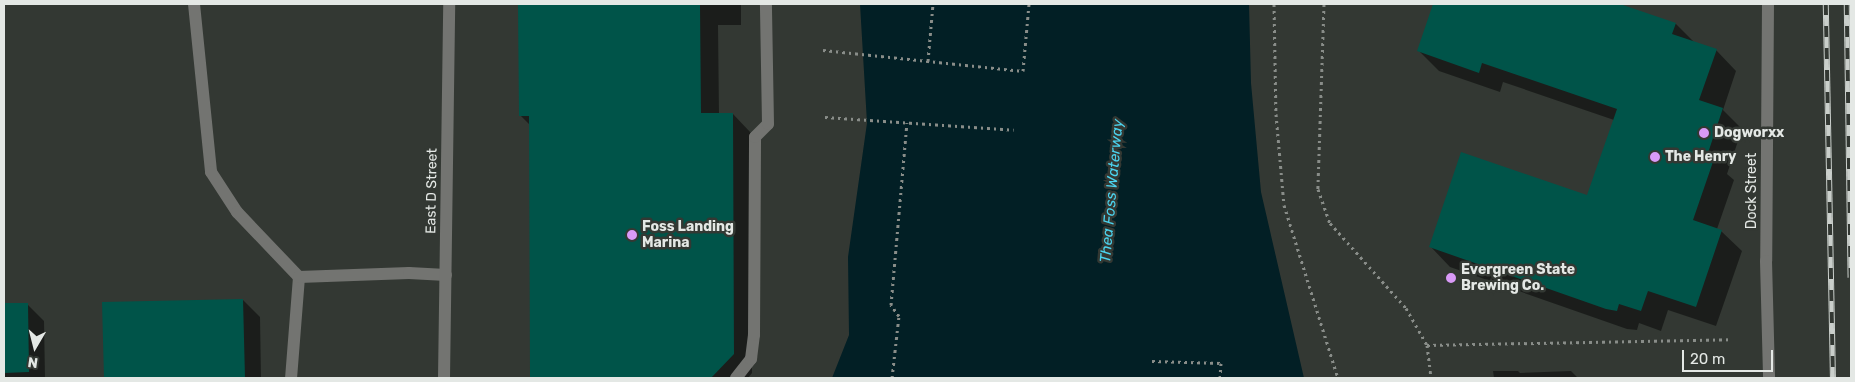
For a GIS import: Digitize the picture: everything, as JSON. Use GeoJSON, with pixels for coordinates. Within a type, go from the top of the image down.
{"type":"FeatureCollection","features":[{"type":"Feature","properties":{"kind":"street"},"geometry":{"type":"LineString","coordinates":[[194,4],[211,172],[237,212],[299,277],[291,378]]}},
{"type":"Feature","properties":{"kind":"street","name":"East D Street"},"geometry":{"type":"LineString","coordinates":[[444,378],[449,4]]}},
{"type":"Feature","properties":{"kind":"street"},"geometry":{"type":"LineString","coordinates":[[736,378],[751,359],[754,335],[756,137],[768,124],[766,4]]}},
{"type":"Feature","properties":{"kind":"street","name":"Dock Street"},"geometry":{"type":"LineString","coordinates":[[1768,4],[1766,262],[1769,378]]}},
{"type":"Feature","properties":{"kind":"street"},"geometry":{"type":"LineString","coordinates":[[299,277],[409,273],[446,275]]}},
{"type":"Feature","properties":{"kind":"path"},"geometry":{"type":"LineString","coordinates":[[928,61],[933,4]]}},
{"type":"Feature","properties":{"kind":"path"},"geometry":{"type":"LineString","coordinates":[[823,50],[1022,71],[1029,4]]}},
{"type":"Feature","properties":{"kind":"path"},"geometry":{"type":"LineString","coordinates":[[1274,4],[1276,114],[1284,205],[1338,378]]}},
{"type":"Feature","properties":{"kind":"path"},"geometry":{"type":"LineString","coordinates":[[1324,4],[1318,189],[1330,223],[1406,308],[1427,345],[1431,378]]}},
{"type":"Feature","properties":{"kind":"path"},"geometry":{"type":"LineString","coordinates":[[825,117],[1014,130]]}},
{"type":"Feature","properties":{"kind":"path"},"geometry":{"type":"LineString","coordinates":[[892,378],[899,316],[892,305],[907,123]]}},
{"type":"Feature","properties":{"kind":"path"},"geometry":{"type":"LineString","coordinates":[[1427,345],[1732,339]]}},
{"type":"Feature","properties":{"kind":"path"},"geometry":{"type":"LineString","coordinates":[[1152,361],[1221,363],[1220,378]]}},
{"type":"Feature","properties":{"kind":"water","name":"Thea Foss Waterway"},"geometry":{"type":"Polygon","coordinates":[[[860,4],[1249,4],[1251,83],[1261,192],[1304,378],[832,378],[849,335],[848,257],[867,123],[860,4]]]}},
{"type":"Feature","properties":{"kind":"building","name":"Foss Landing Marina"},"geometry":{"type":"Polygon","coordinates":[[[518,4],[700,4],[701,113],[733,113],[734,354],[711,378],[530,378],[529,116],[519,116],[518,4]]]}},
{"type":"Feature","properties":{"kind":"building","name":"The Henry"},"geometry":{"type":"Polygon","coordinates":[[[1433,4],[1620,4],[1676,23],[1672,34],[1717,49],[1699,100],[1723,108],[1707,156],[1714,159],[1693,220],[1722,230],[1696,307],[1648,291],[1641,311],[1619,304],[1617,311],[1606,309],[1429,247],[1461,152],[1587,195],[1617,109],[1482,63],[1479,73],[1417,51],[1433,4]]]}},
{"type":"Feature","properties":{"kind":"building"},"geometry":{"type":"Polygon","coordinates":[[[243,299],[245,378],[104,378],[102,302],[243,299]]]}},
{"type":"Feature","properties":{"kind":"building"},"geometry":{"type":"Polygon","coordinates":[[[4,303],[28,303],[29,372],[4,373],[4,303]]]}},
{"type":"Feature","properties":{"kind":"railway"},"geometry":{"type":"LineString","coordinates":[[1826,4],[1833,378]]}},
{"type":"Feature","properties":{"kind":"railway"},"geometry":{"type":"LineString","coordinates":[[1847,4],[1851,278]]}},
{"type":"Feature","properties":{"kind":"place","name":"Dogworxx"},"geometry":{"type":"Point","coordinates":[1704,133]}},
{"type":"Feature","properties":{"kind":"place","name":"The Henry"},"geometry":{"type":"Point","coordinates":[1655,157]}},
{"type":"Feature","properties":{"kind":"place","name":"Foss Landing Marina"},"geometry":{"type":"Point","coordinates":[632,235]}},
{"type":"Feature","properties":{"kind":"place","name":"Evergreen State Brewing Co."},"geometry":{"type":"Point","coordinates":[1451,278]}}]}
